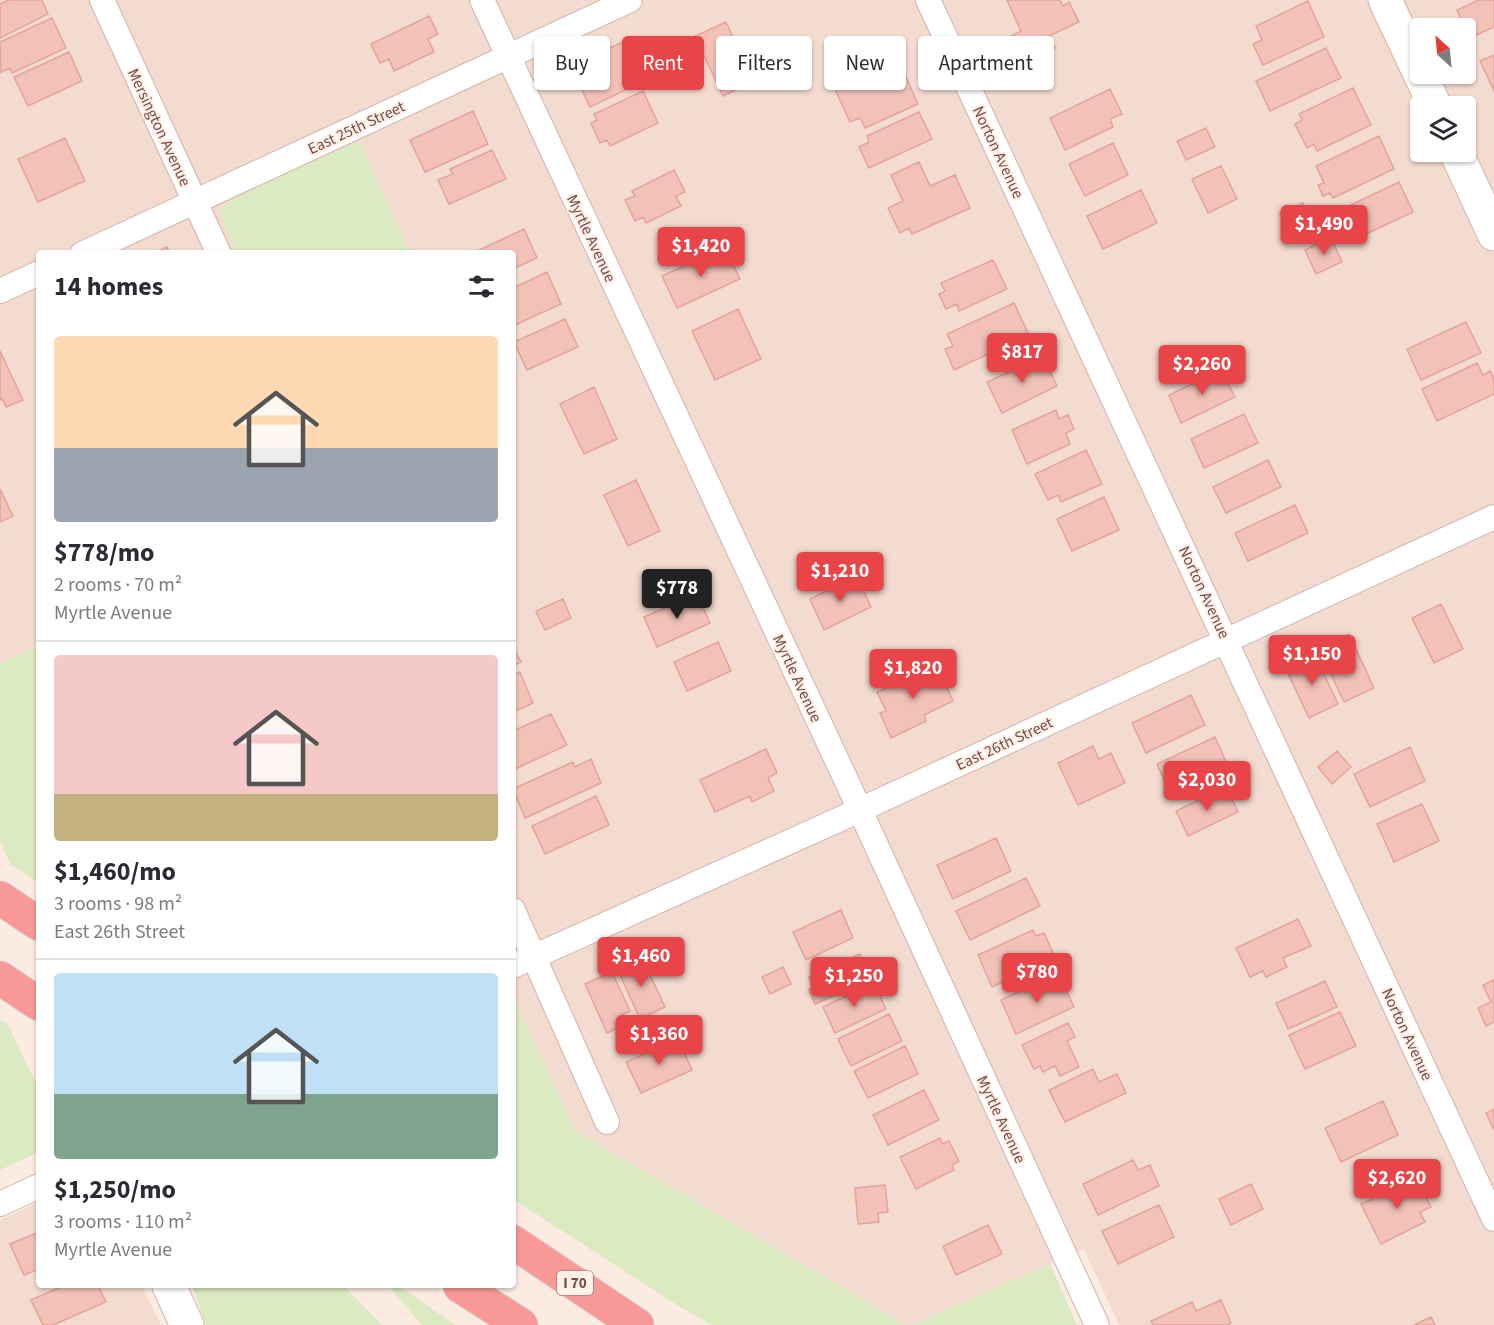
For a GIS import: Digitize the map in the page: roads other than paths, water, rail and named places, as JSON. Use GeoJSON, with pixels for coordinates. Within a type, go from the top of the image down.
{"type":"FeatureCollection","features":[{"type":"Feature","properties":{"kind":"highway"},"geometry":{"type":"LineString","coordinates":[[0,897],[36,922]]}},
{"type":"Feature","properties":{"kind":"highway"},"geometry":{"type":"LineString","coordinates":[[0,978],[36,1002]]}},
{"type":"Feature","properties":{"kind":"highway","name":"I 70"},"geometry":{"type":"LineString","coordinates":[[516,1244],[637,1325]]}},
{"type":"Feature","properties":{"kind":"highway"},"geometry":{"type":"LineString","coordinates":[[463,1288],[521,1325]]}},
{"type":"Feature","properties":{"kind":"street","name":"Mersington Avenue"},"geometry":{"type":"LineString","coordinates":[[102,0],[217,250]]}},
{"type":"Feature","properties":{"kind":"street","name":"Myrtle Avenue"},"geometry":{"type":"LineString","coordinates":[[482,0],[860,810],[1097,1325]]}},
{"type":"Feature","properties":{"kind":"street","name":"East 25th Street"},"geometry":{"type":"LineString","coordinates":[[91,250],[630,0]]}},
{"type":"Feature","properties":{"kind":"street","name":"Norton Avenue"},"geometry":{"type":"LineString","coordinates":[[928,0],[1494,1219]]}},
{"type":"Feature","properties":{"kind":"street"},"geometry":{"type":"LineString","coordinates":[[1385,0],[1430,96]]}},
{"type":"Feature","properties":{"kind":"street"},"geometry":{"type":"LineString","coordinates":[[1461,162],[1494,234]]}},
{"type":"Feature","properties":{"kind":"street"},"geometry":{"type":"LineString","coordinates":[[0,291],[36,274]]}},
{"type":"Feature","properties":{"kind":"street","name":"East 26th Street"},"geometry":{"type":"LineString","coordinates":[[523,961],[860,810],[1494,517]]}},
{"type":"Feature","properties":{"kind":"street"},"geometry":{"type":"LineString","coordinates":[[516,925],[523,961],[607,1122]]}},
{"type":"Feature","properties":{"kind":"street"},"geometry":{"type":"LineString","coordinates":[[0,1204],[36,1187]]}},
{"type":"Feature","properties":{"kind":"street"},"geometry":{"type":"LineString","coordinates":[[170,1288],[187,1325]]}}]}
